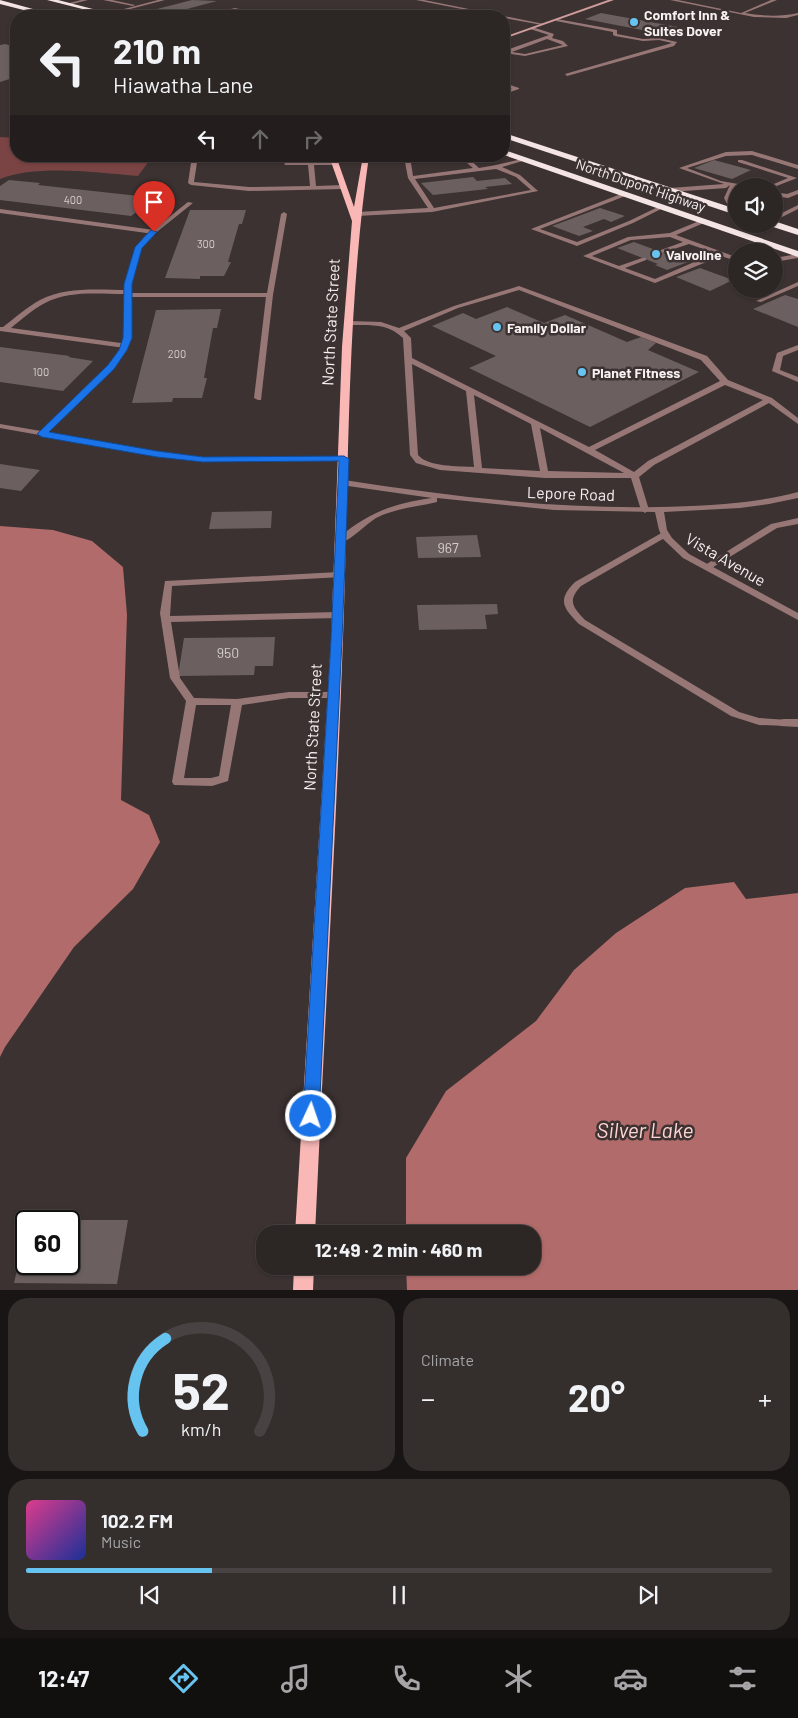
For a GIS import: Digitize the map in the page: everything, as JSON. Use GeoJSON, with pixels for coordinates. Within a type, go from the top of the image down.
{"type":"FeatureCollection","features":[{"type":"Feature","properties":{"kind":"highway"},"geometry":{"type":"LineString","coordinates":[[50,0],[91,10]]}},
{"type":"Feature","properties":{"kind":"highway"},"geometry":{"type":"LineString","coordinates":[[0,2],[21,10]]}},
{"type":"Feature","properties":{"kind":"highway","name":"North Dupont Highway"},"geometry":{"type":"LineString","coordinates":[[510,137],[728,209]]}},
{"type":"Feature","properties":{"kind":"highway","name":"North Dupont Highway"},"geometry":{"type":"LineString","coordinates":[[510,154],[798,255]]}},
{"type":"Feature","properties":{"kind":"highway"},"geometry":{"type":"LineString","coordinates":[[783,227],[798,232]]}},
{"type":"Feature","properties":{"kind":"main road","name":"North State Street"},"geometry":{"type":"LineString","coordinates":[[334,162],[356,218]]}},
{"type":"Feature","properties":{"kind":"main road","name":"North State Street"},"geometry":{"type":"LineString","coordinates":[[305,1225],[338,615],[350,323],[356,218],[365,162]]}},
{"type":"Feature","properties":{"kind":"main road"},"geometry":{"type":"LineString","coordinates":[[302,1290],[303,1275]]}},
{"type":"Feature","properties":{"kind":"street"},"geometry":{"type":"LineString","coordinates":[[68,4],[86,0]]}},
{"type":"Feature","properties":{"kind":"street"},"geometry":{"type":"LineString","coordinates":[[105,0],[139,6]]}},
{"type":"Feature","properties":{"kind":"street"},"geometry":{"type":"LineString","coordinates":[[123,10],[162,0]]}},
{"type":"Feature","properties":{"kind":"street"},"geometry":{"type":"LineString","coordinates":[[418,0],[466,10]]}},
{"type":"Feature","properties":{"kind":"street"},"geometry":{"type":"LineString","coordinates":[[510,36],[612,0]]}},
{"type":"Feature","properties":{"kind":"street"},"geometry":{"type":"LineString","coordinates":[[672,0],[742,13],[790,17],[798,14]]}},
{"type":"Feature","properties":{"kind":"street"},"geometry":{"type":"LineString","coordinates":[[742,13],[775,0]]}},
{"type":"Feature","properties":{"kind":"street"},"geometry":{"type":"LineString","coordinates":[[510,17],[544,24]]}},
{"type":"Feature","properties":{"kind":"street"},"geometry":{"type":"LineString","coordinates":[[556,20],[615,31],[615,35],[643,40],[659,39],[675,42],[672,45],[567,74]]}},
{"type":"Feature","properties":{"kind":"street"},"geometry":{"type":"LineString","coordinates":[[532,28],[551,33],[548,38]]}},
{"type":"Feature","properties":{"kind":"street"},"geometry":{"type":"LineString","coordinates":[[510,50],[548,38],[561,42],[566,46],[525,55],[510,53]]}},
{"type":"Feature","properties":{"kind":"street"},"geometry":{"type":"LineString","coordinates":[[510,86],[517,89],[510,91]]}},
{"type":"Feature","properties":{"kind":"street"},"geometry":{"type":"LineString","coordinates":[[728,184],[682,168],[726,154],[752,153],[798,167]]}},
{"type":"Feature","properties":{"kind":"street"},"geometry":{"type":"LineString","coordinates":[[411,178],[497,167],[524,159]]}},
{"type":"Feature","properties":{"kind":"street"},"geometry":{"type":"LineString","coordinates":[[740,161],[796,177]]}},
{"type":"Feature","properties":{"kind":"street"},"geometry":{"type":"LineString","coordinates":[[194,162],[191,183],[249,189],[344,187]]}},
{"type":"Feature","properties":{"kind":"street"},"geometry":{"type":"LineString","coordinates":[[288,162],[288,164],[322,162]]}},
{"type":"Feature","properties":{"kind":"street"},"geometry":{"type":"LineString","coordinates":[[408,162],[411,178],[432,210]]}},
{"type":"Feature","properties":{"kind":"street"},"geometry":{"type":"LineString","coordinates":[[469,162],[477,169]]}},
{"type":"Feature","properties":{"kind":"street"},"geometry":{"type":"LineString","coordinates":[[311,164],[313,188]]}},
{"type":"Feature","properties":{"kind":"street"},"geometry":{"type":"LineString","coordinates":[[356,218],[432,210],[535,191],[518,176],[497,167]]}},
{"type":"Feature","properties":{"kind":"street"},"geometry":{"type":"LineString","coordinates":[[783,182],[796,177]]}},
{"type":"Feature","properties":{"kind":"street"},"geometry":{"type":"LineString","coordinates":[[670,190],[728,186]]}},
{"type":"Feature","properties":{"kind":"street"},"geometry":{"type":"LineString","coordinates":[[783,195],[788,196],[798,192]]}},
{"type":"Feature","properties":{"kind":"street"},"geometry":{"type":"LineString","coordinates":[[626,194],[534,228],[577,244],[662,207]]}},
{"type":"Feature","properties":{"kind":"street"},"geometry":{"type":"LineString","coordinates":[[42,434],[111,367],[125,346],[128,338],[128,284],[139,247],[154,232],[190,204]]}},
{"type":"Feature","properties":{"kind":"street"},"geometry":{"type":"LineString","coordinates":[[783,214],[798,207]]}},
{"type":"Feature","properties":{"kind":"street"},"geometry":{"type":"LineString","coordinates":[[0,211],[154,232]]}},
{"type":"Feature","properties":{"kind":"street"},"geometry":{"type":"LineString","coordinates":[[258,398],[270,295],[284,214]]}},
{"type":"Feature","properties":{"kind":"street"},"geometry":{"type":"LineString","coordinates":[[704,221],[671,235],[630,238],[586,256],[655,281],[719,254]]}},
{"type":"Feature","properties":{"kind":"street"},"geometry":{"type":"LineString","coordinates":[[671,235],[728,257]]}},
{"type":"Feature","properties":{"kind":"street"},"geometry":{"type":"LineString","coordinates":[[660,252],[688,242]]}},
{"type":"Feature","properties":{"kind":"street"},"geometry":{"type":"LineString","coordinates":[[783,258],[798,255]]}},
{"type":"Feature","properties":{"kind":"street"},"geometry":{"type":"LineString","coordinates":[[618,268],[644,259]]}},
{"type":"Feature","properties":{"kind":"street"},"geometry":{"type":"LineString","coordinates":[[759,301],[798,284]]}},
{"type":"Feature","properties":{"kind":"street"},"geometry":{"type":"LineString","coordinates":[[400,330],[456,307],[519,288],[704,358],[725,382],[769,400],[798,422]]}},
{"type":"Feature","properties":{"kind":"street"},"geometry":{"type":"LineString","coordinates":[[2,329],[44,301],[56,296],[79,293],[270,295]]}},
{"type":"Feature","properties":{"kind":"street"},"geometry":{"type":"LineString","coordinates":[[350,323],[391,324],[407,338],[414,456],[419,461],[440,467],[545,475],[635,476],[651,463],[769,400]]}},
{"type":"Feature","properties":{"kind":"street"},"geometry":{"type":"LineString","coordinates":[[2,329],[125,346]]}},
{"type":"Feature","properties":{"kind":"street"},"geometry":{"type":"LineString","coordinates":[[798,347],[780,355],[776,371],[798,380]]}},
{"type":"Feature","properties":{"kind":"street"},"geometry":{"type":"LineString","coordinates":[[408,359],[589,450],[635,476],[645,510]]}},
{"type":"Feature","properties":{"kind":"street"},"geometry":{"type":"LineString","coordinates":[[589,450],[725,382]]}},
{"type":"Feature","properties":{"kind":"street"},"geometry":{"type":"LineString","coordinates":[[470,390],[478,470]]}},
{"type":"Feature","properties":{"kind":"street"},"geometry":{"type":"LineString","coordinates":[[535,423],[545,475]]}},
{"type":"Feature","properties":{"kind":"street"},"geometry":{"type":"LineString","coordinates":[[0,426],[157,454],[203,459],[344,459]]}},
{"type":"Feature","properties":{"kind":"street","name":"Lepore Road"},"geometry":{"type":"LineString","coordinates":[[344,483],[446,499],[540,507],[645,510],[736,506],[798,495]]}},
{"type":"Feature","properties":{"kind":"street"},"geometry":{"type":"LineString","coordinates":[[340,540],[370,516],[402,505],[446,499]]}},
{"type":"Feature","properties":{"kind":"street","name":"Vista Avenue"},"geometry":{"type":"LineString","coordinates":[[659,510],[666,534],[675,547],[707,567],[798,616]]}},
{"type":"Feature","properties":{"kind":"street"},"geometry":{"type":"LineString","coordinates":[[707,567],[774,526],[798,521]]}},
{"type":"Feature","properties":{"kind":"street"},"geometry":{"type":"LineString","coordinates":[[666,534],[578,584],[570,591],[567,598],[570,609],[582,622],[735,714],[765,723],[798,723]]}},
{"type":"Feature","properties":{"kind":"street"},"geometry":{"type":"LineString","coordinates":[[237,702],[224,778],[212,782],[178,782],[190,701],[175,678],[168,619],[165,613],[168,583],[339,575]]}},
{"type":"Feature","properties":{"kind":"street"},"geometry":{"type":"LineString","coordinates":[[168,619],[338,615]]}},
{"type":"Feature","properties":{"kind":"street"},"geometry":{"type":"LineString","coordinates":[[190,701],[237,702],[289,695],[334,695]]}},
{"type":"Feature","properties":{"kind":"shaded area"},"geometry":{"type":"Polygon","coordinates":[[[0,137],[10,138],[10,162],[148,162],[138,176],[50,171],[15,174],[0,179],[0,137]]]}},
{"type":"Feature","properties":{"kind":"water"},"geometry":{"type":"Polygon","coordinates":[[[0,526],[53,530],[92,541],[123,567],[127,615],[121,800],[149,815],[160,842],[133,889],[74,947],[0,1057],[0,526]]]}},
{"type":"Feature","properties":{"kind":"water","name":"Silver Lake"},"geometry":{"type":"Polygon","coordinates":[[[734,882],[746,899],[798,893],[798,1290],[407,1290],[406,1275],[541,1275],[541,1225],[406,1225],[406,1158],[446,1091],[536,1021],[574,970],[616,933],[685,888],[734,882]]]}},
{"type":"Feature","properties":{"kind":"building"},"geometry":{"type":"Polygon","coordinates":[[[192,0],[217,1],[183,10],[157,9],[192,0]]]}},
{"type":"Feature","properties":{"kind":"building"},"geometry":{"type":"Polygon","coordinates":[[[601,13],[689,29],[673,36],[585,19],[601,13]]]}},
{"type":"Feature","properties":{"kind":"building"},"geometry":{"type":"Polygon","coordinates":[[[0,45],[10,45],[10,79],[0,82],[0,45]]]}},
{"type":"Feature","properties":{"kind":"building"},"geometry":{"type":"Polygon","coordinates":[[[714,160],[751,170],[734,178],[729,178],[694,168],[714,160]]]}},
{"type":"Feature","properties":{"kind":"building"},"geometry":{"type":"Polygon","coordinates":[[[473,177],[477,181],[505,178],[512,184],[485,187],[488,189],[433,195],[421,183],[473,177]]]}},
{"type":"Feature","properties":{"kind":"building"},"geometry":{"type":"Polygon","coordinates":[[[9,180],[148,197],[139,205],[145,206],[131,216],[0,200],[0,186],[9,180]]]}},
{"type":"Feature","properties":{"kind":"building"},"geometry":{"type":"Polygon","coordinates":[[[600,208],[625,216],[611,222],[604,219],[583,227],[593,231],[579,236],[552,226],[600,208]]]}},
{"type":"Feature","properties":{"kind":"building"},"geometry":{"type":"Polygon","coordinates":[[[190,210],[246,210],[242,224],[239,224],[228,262],[231,262],[224,276],[200,276],[200,279],[165,278],[190,210]]]}},
{"type":"Feature","properties":{"kind":"building"},"geometry":{"type":"Polygon","coordinates":[[[634,242],[688,262],[667,270],[655,265],[658,264],[617,248],[634,242]]]}},
{"type":"Feature","properties":{"kind":"building"},"geometry":{"type":"Polygon","coordinates":[[[700,268],[728,278],[728,282],[710,291],[676,277],[700,268]]]}},
{"type":"Feature","properties":{"kind":"building"},"geometry":{"type":"Polygon","coordinates":[[[783,296],[798,299],[798,327],[753,309],[778,298],[783,298],[783,296]]]}},
{"type":"Feature","properties":{"kind":"building"},"geometry":{"type":"Polygon","coordinates":[[[507,307],[544,323],[565,315],[627,342],[641,337],[656,343],[648,350],[699,372],[590,427],[469,368],[496,356],[432,326],[463,313],[476,319],[507,307]]]}},
{"type":"Feature","properties":{"kind":"building"},"geometry":{"type":"Polygon","coordinates":[[[221,309],[217,328],[213,328],[204,378],[207,378],[202,398],[173,398],[172,402],[132,403],[156,310],[221,309]]]}},
{"type":"Feature","properties":{"kind":"building"},"geometry":{"type":"Polygon","coordinates":[[[0,347],[70,356],[68,357],[93,361],[63,391],[0,382],[0,347]]]}},
{"type":"Feature","properties":{"kind":"building"},"geometry":{"type":"Polygon","coordinates":[[[0,464],[40,470],[21,491],[0,488],[0,464]]]}},
{"type":"Feature","properties":{"kind":"building"},"geometry":{"type":"Polygon","coordinates":[[[272,511],[271,528],[209,529],[212,512],[272,511]]]}},
{"type":"Feature","properties":{"kind":"building"},"geometry":{"type":"Polygon","coordinates":[[[477,535],[481,557],[418,558],[416,537],[477,535]]]}},
{"type":"Feature","properties":{"kind":"building"},"geometry":{"type":"Polygon","coordinates":[[[497,604],[498,614],[485,615],[487,629],[419,630],[417,605],[497,604]]]}},
{"type":"Feature","properties":{"kind":"building"},"geometry":{"type":"Polygon","coordinates":[[[275,637],[273,666],[255,666],[254,675],[178,676],[184,638],[275,637]]]}},
{"type":"Feature","properties":{"kind":"building"},"geometry":{"type":"Polygon","coordinates":[[[80,1220],[128,1220],[117,1284],[14,1283],[16,1275],[80,1275],[80,1220]]]}},
{"type":"Feature","properties":{"kind":"place","name":"Comfort Inn & Suites Dover"},"geometry":{"type":"Point","coordinates":[634,22]}},
{"type":"Feature","properties":{"kind":"place","name":"Valvoline"},"geometry":{"type":"Point","coordinates":[656,254]}},
{"type":"Feature","properties":{"kind":"place","name":"Family Dollar"},"geometry":{"type":"Point","coordinates":[497,327]}},
{"type":"Feature","properties":{"kind":"place","name":"Planet Fitness"},"geometry":{"type":"Point","coordinates":[582,372]}},
{"type":"Feature","properties":{"kind":"route"},"geometry":{"type":"LineString","coordinates":[[154,232],[139,247],[128,284],[128,338],[123,350],[111,367],[42,434],[157,454],[203,459],[344,459],[337,640],[311,1116]]}}]}
